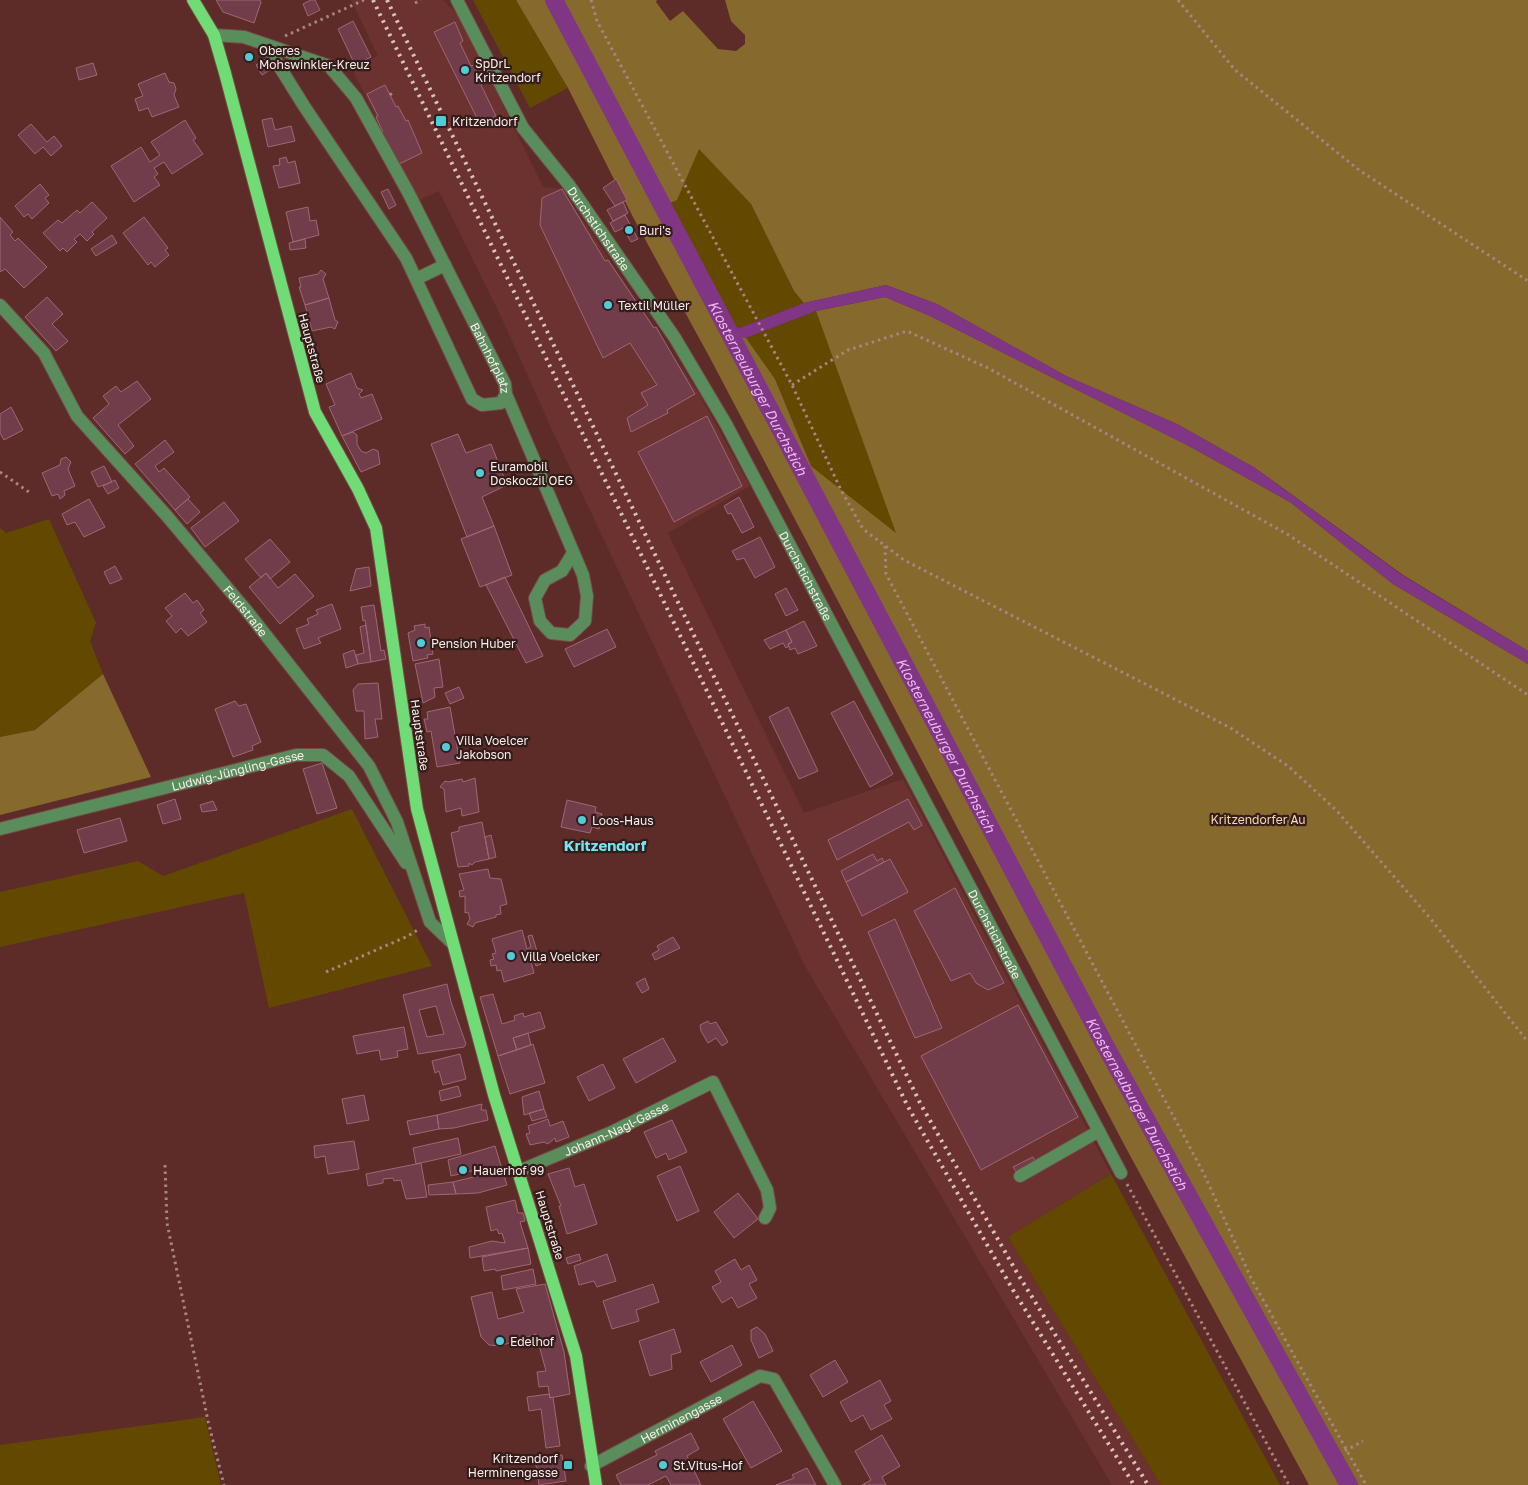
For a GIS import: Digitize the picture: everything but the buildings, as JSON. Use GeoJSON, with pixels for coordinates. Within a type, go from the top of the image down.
{"type":"FeatureCollection","features":[{"type":"Feature","properties":{"kind":"main road","name":"Hauptstraße"},"geometry":{"type":"LineString","coordinates":[[193,0],[214,35],[315,412],[358,489],[376,528],[417,809],[451,942],[494,1095],[576,1356],[591,1466],[596,1485]]}},
{"type":"Feature","properties":{"kind":"street","name":"Durchstichstraße"},"geometry":{"type":"LineString","coordinates":[[457,0],[523,128],[569,185],[675,338],[726,424],[1121,1173]]}},
{"type":"Feature","properties":{"kind":"street","name":"Bahnhofplatz"},"geometry":{"type":"LineString","coordinates":[[214,35],[244,37],[266,44],[329,66],[345,85],[361,108],[445,265],[505,384],[506,394],[501,403],[482,405],[472,399],[406,258],[304,106],[266,44]]}},
{"type":"Feature","properties":{"kind":"street"},"geometry":{"type":"LineString","coordinates":[[416,279],[445,265]]}},
{"type":"Feature","properties":{"kind":"street","name":"Feldstraße"},"geometry":{"type":"LineString","coordinates":[[0,306],[44,354],[76,416],[166,515],[246,610],[369,766],[397,822],[430,922],[451,942]]}},
{"type":"Feature","properties":{"kind":"street"},"geometry":{"type":"LineString","coordinates":[[506,394],[583,576],[586,589],[585,621],[570,636],[551,633],[540,621],[535,598],[545,580],[562,571],[573,553]]}},
{"type":"Feature","properties":{"kind":"street","name":"Ludwig-Jüngling-Gasse"},"geometry":{"type":"LineString","coordinates":[[0,829],[296,755],[323,755],[349,776],[417,879]]}},
{"type":"Feature","properties":{"kind":"street","name":"Johann-Nagl-Gasse"},"geometry":{"type":"LineString","coordinates":[[519,1171],[612,1132],[713,1082],[767,1190],[770,1208],[765,1218]]}},
{"type":"Feature","properties":{"kind":"street"},"geometry":{"type":"LineString","coordinates":[[1020,1176],[1099,1131]]}},
{"type":"Feature","properties":{"kind":"street","name":"Herminengasse"},"geometry":{"type":"LineString","coordinates":[[591,1466],[760,1376],[774,1379],[835,1485]]}},
{"type":"Feature","properties":{"kind":"path"},"geometry":{"type":"LineString","coordinates":[[266,44],[364,0]]}},
{"type":"Feature","properties":{"kind":"path"},"geometry":{"type":"LineString","coordinates":[[415,3],[421,0]]}},
{"type":"Feature","properties":{"kind":"path"},"geometry":{"type":"LineString","coordinates":[[591,0],[597,21],[792,385],[850,506],[864,529],[904,560],[1229,728],[1288,766],[1336,810],[1430,918],[1528,1042]]}},
{"type":"Feature","properties":{"kind":"path"},"geometry":{"type":"LineString","coordinates":[[1178,0],[1235,70],[1359,170],[1528,281]]}},
{"type":"Feature","properties":{"kind":"path"},"geometry":{"type":"LineString","coordinates":[[792,385],[848,350],[907,331],[988,368],[1287,534],[1528,695]]}},
{"type":"Feature","properties":{"kind":"path"},"geometry":{"type":"LineString","coordinates":[[0,472],[29,492]]}},
{"type":"Feature","properties":{"kind":"path"},"geometry":{"type":"LineString","coordinates":[[885,546],[886,574],[1204,1174],[1251,1278],[1345,1451],[1366,1485]]}},
{"type":"Feature","properties":{"kind":"path"},"geometry":{"type":"LineString","coordinates":[[326,972],[408,936],[430,922]]}},
{"type":"Feature","properties":{"kind":"path"},"geometry":{"type":"LineString","coordinates":[[165,1165],[167,1223],[208,1421],[224,1485]]}},
{"type":"Feature","properties":{"kind":"path"},"geometry":{"type":"LineString","coordinates":[[1121,1173],[1289,1485]]}},
{"type":"Feature","properties":{"kind":"path"},"geometry":{"type":"LineString","coordinates":[[1345,1451],[1363,1442]]}},
{"type":"Feature","properties":{"kind":"shaded area"},"geometry":{"type":"Polygon","coordinates":[[[351,0],[443,0],[460,17],[543,187],[562,189],[698,392],[750,486],[668,533],[804,813],[903,779],[1111,1174],[1008,1237],[1161,1485],[1112,1485],[805,966],[553,432],[503,321],[439,191],[417,201],[352,69],[378,56],[351,0]]]}},
{"type":"Feature","properties":{"kind":"shaded area"},"geometry":{"type":"Polygon","coordinates":[[[473,0],[516,0],[568,88],[530,108],[473,0]]]}},
{"type":"Feature","properties":{"kind":"shaded area"},"geometry":{"type":"Polygon","coordinates":[[[699,148],[751,204],[794,291],[804,303],[737,329],[665,205],[677,199],[699,148]]]}},
{"type":"Feature","properties":{"kind":"shaded area"},"geometry":{"type":"Polygon","coordinates":[[[886,285],[937,304],[1066,376],[1177,424],[1255,468],[1402,575],[1528,651],[1528,664],[1393,584],[1290,502],[1187,445],[928,315],[885,297],[816,311],[746,338],[739,336],[737,329],[804,303],[886,285]]]}},
{"type":"Feature","properties":{"kind":"shaded area"},"geometry":{"type":"Polygon","coordinates":[[[816,311],[897,534],[811,466],[775,379],[746,338],[816,311]]]}},
{"type":"Feature","properties":{"kind":"shaded area"},"geometry":{"type":"Polygon","coordinates":[[[49,519],[96,623],[90,641],[103,674],[35,730],[0,737],[0,528],[6,533],[49,519]]]}},
{"type":"Feature","properties":{"kind":"shaded area"},"geometry":{"type":"Polygon","coordinates":[[[352,809],[432,966],[269,1008],[244,893],[0,947],[0,892],[138,861],[163,876],[352,809]]]}},
{"type":"Feature","properties":{"kind":"shaded area"},"geometry":{"type":"Polygon","coordinates":[[[1111,1174],[1280,1485],[1161,1485],[1008,1237],[1111,1174]]]}},
{"type":"Feature","properties":{"kind":"shaded area"},"geometry":{"type":"Polygon","coordinates":[[[205,1417],[221,1485],[0,1485],[0,1445],[205,1417]]]}},
{"type":"Feature","properties":{"kind":"green space","name":"Kritzendorfer Au"},"geometry":{"type":"Polygon","coordinates":[[[516,0],[657,0],[656,2],[670,21],[683,11],[718,49],[736,51],[745,44],[745,35],[731,21],[725,0],[1528,0],[1528,651],[1403,575],[1255,468],[1177,424],[1066,376],[937,304],[886,285],[804,303],[794,291],[751,204],[699,149],[677,200],[665,205],[737,329],[739,336],[746,338],[775,379],[811,466],[896,533],[816,311],[885,297],[928,315],[1187,445],[1290,502],[1393,584],[1528,664],[1528,1485],[1309,1485],[1126,1148],[710,358],[634,219],[568,88],[516,0]]]}},
{"type":"Feature","properties":{"kind":"green space"},"geometry":{"type":"Polygon","coordinates":[[[103,674],[151,777],[0,815],[0,737],[35,730],[103,674]]]}},
{"type":"Feature","properties":{"kind":"waterway","name":"Klosterneuburger Durchstich"},"geometry":{"type":"LineString","coordinates":[[554,0],[1107,1049],[1349,1485]]}},
{"type":"Feature","properties":{"kind":"waterway"},"geometry":{"type":"LineString","coordinates":[[732,338],[744,334]]}},
{"type":"Feature","properties":{"kind":"railway"},"geometry":{"type":"LineString","coordinates":[[373,0],[907,1105],[1013,1290],[1134,1485]]}},
{"type":"Feature","properties":{"kind":"railway"},"geometry":{"type":"LineString","coordinates":[[387,0],[920,1103],[1016,1271],[1148,1485]]}},
{"type":"Feature","properties":{"kind":"place","name":"Oberes Mohswinkler-Kreuz"},"geometry":{"type":"Point","coordinates":[249,57]}},
{"type":"Feature","properties":{"kind":"place","name":"SpDrL Kritzendorf"},"geometry":{"type":"Point","coordinates":[465,70]}},
{"type":"Feature","properties":{"kind":"place","name":"Kritzendorf"},"geometry":{"type":"Point","coordinates":[441,121]}},
{"type":"Feature","properties":{"kind":"place","name":"Buri's"},"geometry":{"type":"Point","coordinates":[629,230]}},
{"type":"Feature","properties":{"kind":"place","name":"Textil Müller"},"geometry":{"type":"Point","coordinates":[608,305]}},
{"type":"Feature","properties":{"kind":"place","name":"Euramobil Doskoczil OEG"},"geometry":{"type":"Point","coordinates":[480,473]}},
{"type":"Feature","properties":{"kind":"place","name":"Pension Huber"},"geometry":{"type":"Point","coordinates":[421,643]}},
{"type":"Feature","properties":{"kind":"place","name":"Villa Voelcer Jakobson"},"geometry":{"type":"Point","coordinates":[446,747]}},
{"type":"Feature","properties":{"kind":"place","name":"Loos-Haus"},"geometry":{"type":"Point","coordinates":[582,820]}},
{"type":"Feature","properties":{"kind":"place","name":"Villa Voelcker"},"geometry":{"type":"Point","coordinates":[511,956]}},
{"type":"Feature","properties":{"kind":"place","name":"Hauerhof 99"},"geometry":{"type":"Point","coordinates":[463,1170]}},
{"type":"Feature","properties":{"kind":"place","name":"Edelhof"},"geometry":{"type":"Point","coordinates":[500,1341]}},
{"type":"Feature","properties":{"kind":"place","name":"Kritzendorf Herminengasse"},"geometry":{"type":"Point","coordinates":[568,1465]}},
{"type":"Feature","properties":{"kind":"place","name":"St.Vitus-Hof"},"geometry":{"type":"Point","coordinates":[663,1465]}},
{"type":"Feature","properties":{"kind":"district","name":"Kritzendorf"},"geometry":{"type":"Point","coordinates":[605,845]}}]}
